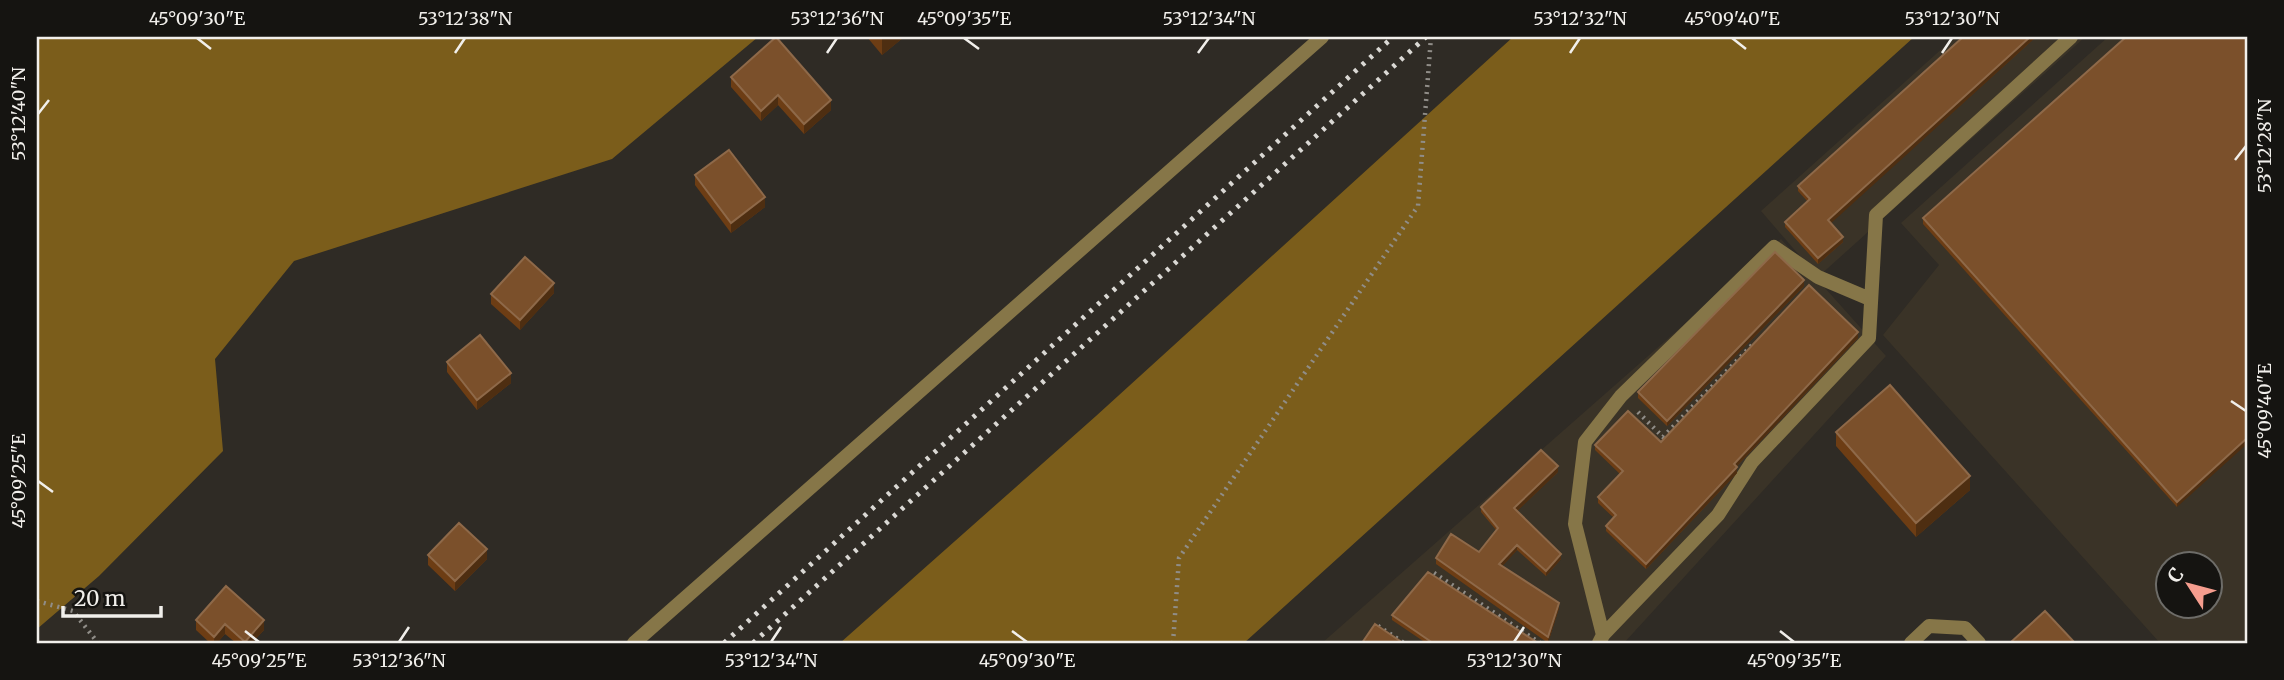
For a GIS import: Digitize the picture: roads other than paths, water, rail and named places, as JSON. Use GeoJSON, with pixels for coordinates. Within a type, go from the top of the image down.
{"type":"FeatureCollection","features":[{"type":"Feature","properties":{"kind":"street"},"geometry":{"type":"LineString","coordinates":[[634,643],[1322,37]]}},
{"type":"Feature","properties":{"kind":"street"},"geometry":{"type":"LineString","coordinates":[[1601,639],[1718,515],[1752,462],[1869,338],[1875,215],[2071,37]]}},
{"type":"Feature","properties":{"kind":"street"},"geometry":{"type":"LineString","coordinates":[[1601,639],[1575,524],[1585,442],[1621,396],[1774,247],[1818,277],[1870,299]]}},
{"type":"Feature","properties":{"kind":"street"},"geometry":{"type":"LineString","coordinates":[[1911,643],[1929,626],[1965,628],[1979,643]]}},
{"type":"Feature","properties":{"kind":"railway"},"geometry":{"type":"LineString","coordinates":[[724,643],[1393,37]]}},
{"type":"Feature","properties":{"kind":"railway"},"geometry":{"type":"LineString","coordinates":[[753,643],[1426,37]]}}]}
